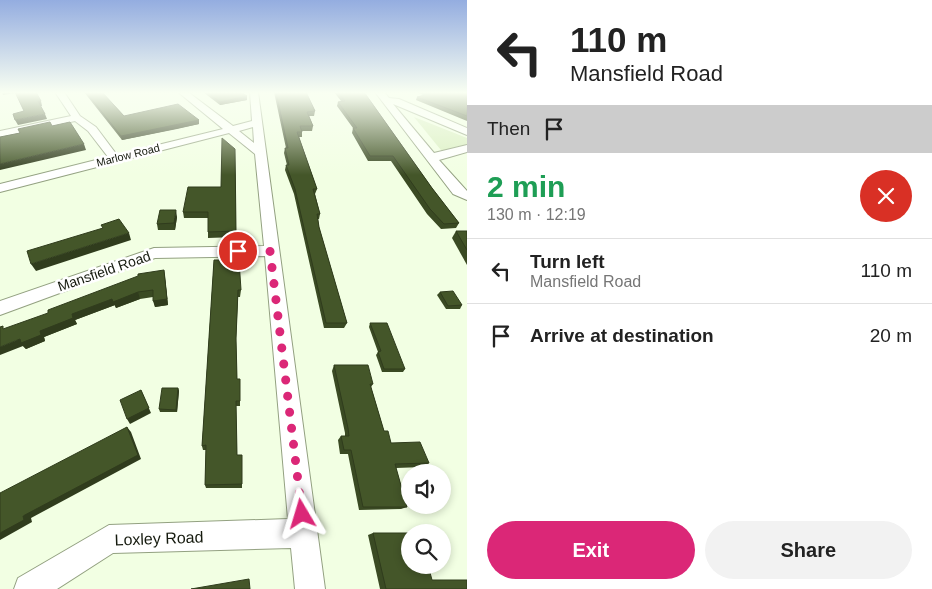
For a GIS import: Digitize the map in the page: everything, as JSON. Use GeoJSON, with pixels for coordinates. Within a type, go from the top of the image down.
{"type":"FeatureCollection","features":[{"type":"Feature","properties":{"kind":"street"},"geometry":{"type":"LineString","coordinates":[[0,134],[70,119]]}},
{"type":"Feature","properties":{"kind":"street"},"geometry":{"type":"LineString","coordinates":[[79,119],[92,129],[114,158]]}},
{"type":"Feature","properties":{"kind":"street"},"geometry":{"type":"LineString","coordinates":[[218,119],[260,153]]}},
{"type":"Feature","properties":{"kind":"street"},"geometry":{"type":"LineString","coordinates":[[257,119],[270,251],[310,589]]}},
{"type":"Feature","properties":{"kind":"street"},"geometry":{"type":"LineString","coordinates":[[404,119],[458,191],[467,196]]}},
{"type":"Feature","properties":{"kind":"street"},"geometry":{"type":"LineString","coordinates":[[409,119],[444,156],[461,177]]}},
{"type":"Feature","properties":{"kind":"street"},"geometry":{"type":"LineString","coordinates":[[430,119],[467,137]]}},
{"type":"Feature","properties":{"kind":"street"},"geometry":{"type":"LineString","coordinates":[[436,119],[467,132]]}},
{"type":"Feature","properties":{"kind":"street","name":"Marlow Road"},"geometry":{"type":"LineString","coordinates":[[0,188],[257,123]]}},
{"type":"Feature","properties":{"kind":"street"},"geometry":{"type":"LineString","coordinates":[[431,157],[444,156],[467,148]]}},
{"type":"Feature","properties":{"kind":"street","name":"Mansfield Road"},"geometry":{"type":"LineString","coordinates":[[0,308],[154,253],[270,251]]}},
{"type":"Feature","properties":{"kind":"street","name":"Loxley Road"},"geometry":{"type":"LineString","coordinates":[[29,589],[110,539],[304,533]]}},
{"type":"Feature","properties":{"kind":"green space"},"geometry":{"type":"Polygon","coordinates":[[[416,119],[467,138],[467,146],[445,155],[416,119]]]}},
{"type":"Feature","properties":{"kind":"building"},"geometry":{"type":"Polygon","coordinates":[[[108,119],[199,120],[121,136],[108,119]]]}},
{"type":"Feature","properties":{"kind":"building"},"geometry":{"type":"Polygon","coordinates":[[[282,119],[310,119],[313,126],[300,126],[302,132],[297,132],[317,189],[313,189],[320,214],[317,214],[319,227],[347,323],[326,323],[295,189],[286,165],[289,165],[285,148],[288,148],[282,119]]]}},
{"type":"Feature","properties":{"kind":"building"},"geometry":{"type":"Polygon","coordinates":[[[351,119],[383,119],[459,223],[444,224],[430,209],[393,156],[370,156],[353,128],[357,128],[351,119]]]}},
{"type":"Feature","properties":{"kind":"building"},"geometry":{"type":"Polygon","coordinates":[[[50,122],[52,126],[70,122],[84,144],[0,164],[0,137],[20,133],[18,129],[50,122]]]}},
{"type":"Feature","properties":{"kind":"building"},"geometry":{"type":"Polygon","coordinates":[[[222,138],[235,149],[236,231],[208,232],[208,212],[183,212],[188,187],[221,187],[222,138]]]}},
{"type":"Feature","properties":{"kind":"building"},"geometry":{"type":"Polygon","coordinates":[[[160,210],[176,210],[174,223],[157,224],[160,210]]]}},
{"type":"Feature","properties":{"kind":"building"},"geometry":{"type":"Polygon","coordinates":[[[119,219],[129,233],[31,264],[27,251],[103,228],[101,225],[119,219]]]}},
{"type":"Feature","properties":{"kind":"building"},"geometry":{"type":"Polygon","coordinates":[[[456,231],[467,231],[467,250],[456,231]]]}},
{"type":"Feature","properties":{"kind":"building"},"geometry":{"type":"Polygon","coordinates":[[[214,260],[239,260],[241,290],[238,290],[236,338],[237,379],[240,379],[240,401],[236,401],[237,455],[242,455],[242,484],[205,485],[206,445],[202,446],[214,260]]]}},
{"type":"Feature","properties":{"kind":"building"},"geometry":{"type":"Polygon","coordinates":[[[164,270],[167,299],[153,301],[153,290],[138,292],[113,302],[112,299],[72,314],[73,318],[40,331],[41,335],[21,343],[20,339],[0,347],[0,327],[3,326],[3,329],[48,313],[48,310],[138,276],[138,274],[164,270]]]}},
{"type":"Feature","properties":{"kind":"building"},"geometry":{"type":"Polygon","coordinates":[[[453,291],[462,305],[448,306],[440,292],[453,291]]]}},
{"type":"Feature","properties":{"kind":"building"},"geometry":{"type":"Polygon","coordinates":[[[370,323],[387,323],[405,369],[384,369],[378,352],[381,351],[370,323]]]}},
{"type":"Feature","properties":{"kind":"building"},"geometry":{"type":"Polygon","coordinates":[[[334,365],[368,365],[373,384],[370,384],[384,431],[388,431],[391,443],[420,442],[429,463],[395,464],[401,486],[401,507],[363,507],[351,450],[344,450],[341,436],[349,436],[334,365]]]}},
{"type":"Feature","properties":{"kind":"building"},"geometry":{"type":"Polygon","coordinates":[[[162,388],[178,388],[176,410],[159,409],[162,388]]]}},
{"type":"Feature","properties":{"kind":"building"},"geometry":{"type":"Polygon","coordinates":[[[141,390],[149,408],[127,419],[120,400],[141,390]]]}},
{"type":"Feature","properties":{"kind":"building"},"geometry":{"type":"Polygon","coordinates":[[[127,427],[138,455],[23,516],[24,520],[0,533],[0,493],[127,427]]]}},
{"type":"Feature","properties":{"kind":"building"},"geometry":{"type":"Polygon","coordinates":[[[373,533],[401,533],[401,574],[430,574],[432,580],[467,580],[467,589],[386,589],[373,533]]]}},
{"type":"Feature","properties":{"kind":"building"},"geometry":{"type":"Polygon","coordinates":[[[249,579],[250,589],[191,589],[249,579]]]}},
{"type":"Feature","properties":{"kind":"route"},"geometry":{"type":"LineString","coordinates":[[238,251],[270,251],[302,514]]}}]}
